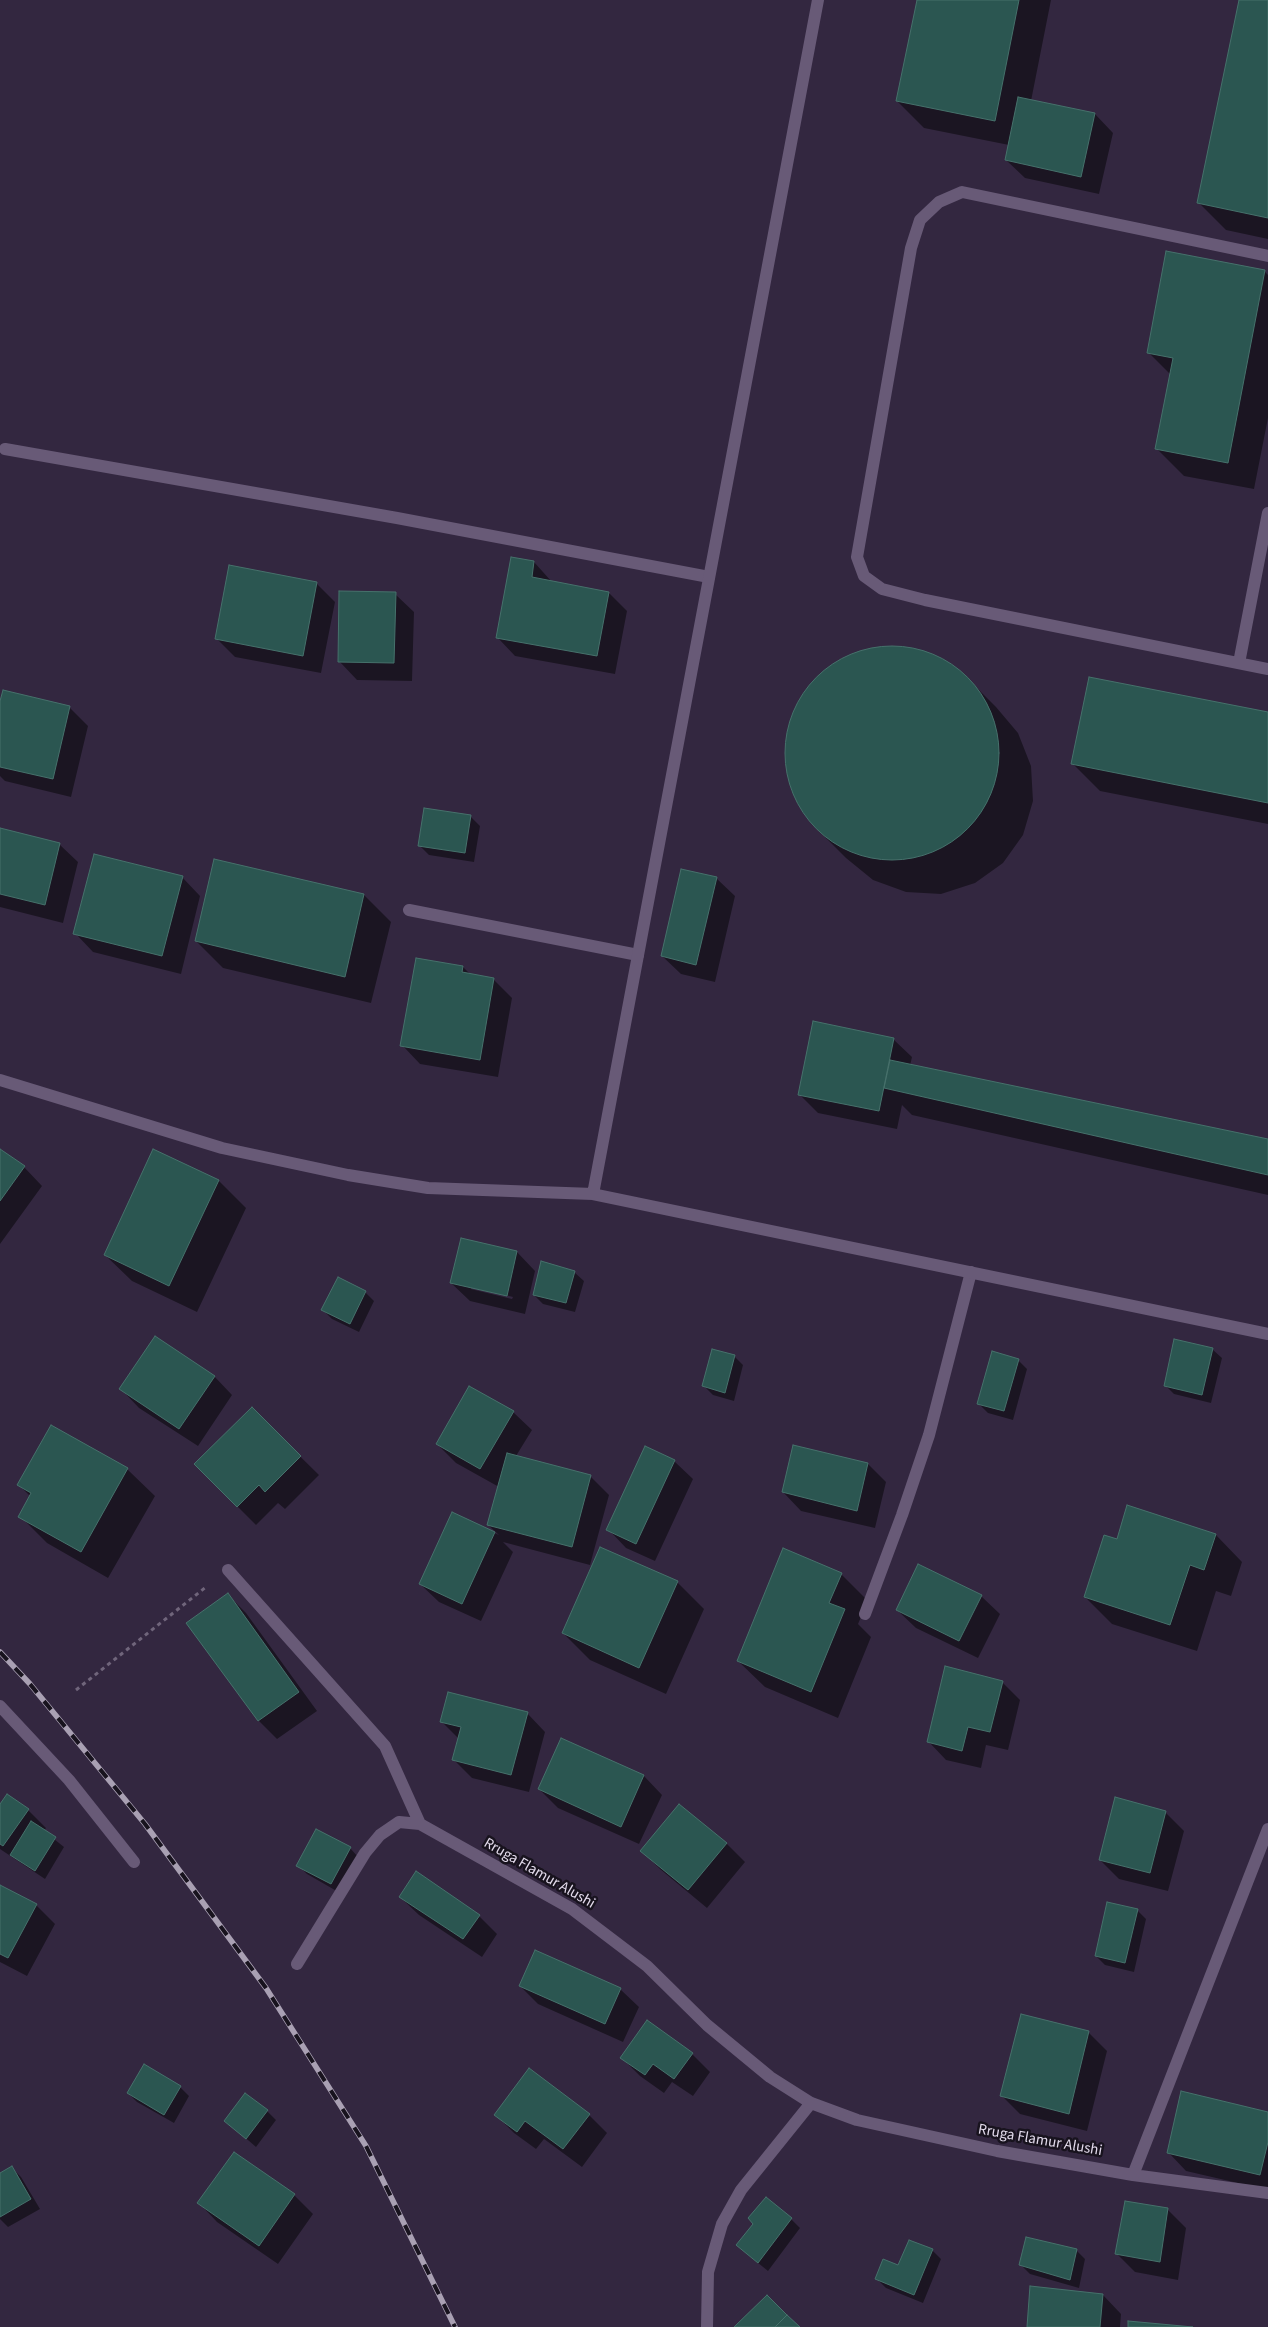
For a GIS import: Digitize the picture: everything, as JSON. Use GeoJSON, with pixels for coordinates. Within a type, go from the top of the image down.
{"type":"FeatureCollection","features":[{"type":"Feature","properties":{"kind":"street"},"geometry":{"type":"LineString","coordinates":[[594,1194],[818,0]]}},
{"type":"Feature","properties":{"kind":"street"},"geometry":{"type":"LineString","coordinates":[[1268,256],[962,192],[939,202],[920,220],[911,248],[857,557],[864,576],[882,589],[1268,669]]}},
{"type":"Feature","properties":{"kind":"street"},"geometry":{"type":"LineString","coordinates":[[5,449],[397,518],[709,577]]}},
{"type":"Feature","properties":{"kind":"street"},"geometry":{"type":"LineString","coordinates":[[1239,663],[1268,513]]}},
{"type":"Feature","properties":{"kind":"street"},"geometry":{"type":"LineString","coordinates":[[408,910],[638,955]]}},
{"type":"Feature","properties":{"kind":"street"},"geometry":{"type":"LineString","coordinates":[[0,1080],[222,1148],[348,1175],[428,1188],[594,1194],[1268,1334]]}},
{"type":"Feature","properties":{"kind":"street"},"geometry":{"type":"LineString","coordinates":[[865,1614],[902,1515],[929,1435],[971,1272]]}},
{"type":"Feature","properties":{"kind":"street"},"geometry":{"type":"LineString","coordinates":[[228,1570],[385,1746],[420,1824]]}},
{"type":"Feature","properties":{"kind":"street"},"geometry":{"type":"LineString","coordinates":[[0,1706],[69,1780],[134,1862]]}},
{"type":"Feature","properties":{"kind":"street","name":"Rruga Flamur Alushi"},"geometry":{"type":"LineString","coordinates":[[297,1964],[380,1834],[398,1822],[420,1824],[572,1909],[647,1966],[707,2025],[770,2077],[811,2103],[857,2120],[997,2151],[1133,2175],[1268,2193]]}},
{"type":"Feature","properties":{"kind":"street"},"geometry":{"type":"LineString","coordinates":[[1133,2175],[1268,1829]]}},
{"type":"Feature","properties":{"kind":"street"},"geometry":{"type":"LineString","coordinates":[[707,2327],[708,2272],[722,2224],[741,2190],[811,2103]]}},
{"type":"Feature","properties":{"kind":"path"},"geometry":{"type":"LineString","coordinates":[[76,1690],[228,1570]]}},
{"type":"Feature","properties":{"kind":"building"},"geometry":{"type":"Polygon","coordinates":[[[917,0],[1019,0],[995,121],[896,101],[917,0]]]}},
{"type":"Feature","properties":{"kind":"building"},"geometry":{"type":"Polygon","coordinates":[[[1239,0],[1268,0],[1268,218],[1197,203],[1239,0]]]}},
{"type":"Feature","properties":{"kind":"building"},"geometry":{"type":"Polygon","coordinates":[[[1018,97],[1095,113],[1081,177],[1005,160],[1018,97]]]}},
{"type":"Feature","properties":{"kind":"building"},"geometry":{"type":"Polygon","coordinates":[[[1166,251],[1265,270],[1228,463],[1155,449],[1173,358],[1147,353],[1166,251]]]}},
{"type":"Feature","properties":{"kind":"building"},"geometry":{"type":"Polygon","coordinates":[[[511,557],[534,561],[532,577],[609,592],[597,656],[496,638],[511,557]]]}},
{"type":"Feature","properties":{"kind":"building"},"geometry":{"type":"Polygon","coordinates":[[[229,565],[317,582],[303,656],[215,639],[229,565]]]}},
{"type":"Feature","properties":{"kind":"building"},"geometry":{"type":"Polygon","coordinates":[[[339,591],[396,592],[394,663],[338,662],[339,591]]]}},
{"type":"Feature","properties":{"kind":"building"},"geometry":{"type":"Polygon","coordinates":[[[892,646],[913,648],[933,654],[951,664],[968,677],[981,694],[991,712],[997,732],[999,753],[997,774],[991,794],[981,812],[968,829],[951,842],[933,852],[913,858],[892,860],[871,858],[851,852],[833,842],[816,829],[803,812],[793,794],[787,774],[785,753],[787,732],[793,712],[803,694],[816,677],[833,664],[851,654],[871,648],[892,646]]]}},
{"type":"Feature","properties":{"kind":"building"},"geometry":{"type":"Polygon","coordinates":[[[1089,677],[1268,712],[1268,803],[1071,764],[1089,677]]]}},
{"type":"Feature","properties":{"kind":"building"},"geometry":{"type":"Polygon","coordinates":[[[3,690],[70,706],[53,779],[0,767],[0,701],[3,690]]]}},
{"type":"Feature","properties":{"kind":"building"},"geometry":{"type":"Polygon","coordinates":[[[424,808],[471,815],[465,853],[418,846],[424,808]]]}},
{"type":"Feature","properties":{"kind":"building"},"geometry":{"type":"Polygon","coordinates":[[[0,828],[60,843],[45,905],[0,894],[0,828]]]}},
{"type":"Feature","properties":{"kind":"building"},"geometry":{"type":"Polygon","coordinates":[[[94,854],[183,876],[162,956],[73,934],[94,854]]]}},
{"type":"Feature","properties":{"kind":"building"},"geometry":{"type":"Polygon","coordinates":[[[214,859],[364,894],[345,977],[195,941],[214,859]]]}},
{"type":"Feature","properties":{"kind":"building"},"geometry":{"type":"Polygon","coordinates":[[[681,869],[717,877],[696,965],[661,956],[681,869]]]}},
{"type":"Feature","properties":{"kind":"building"},"geometry":{"type":"Polygon","coordinates":[[[416,958],[463,966],[462,972],[494,978],[480,1060],[400,1046],[416,958]]]}},
{"type":"Feature","properties":{"kind":"building"},"geometry":{"type":"Polygon","coordinates":[[[813,1021],[894,1038],[879,1111],[798,1095],[813,1021]]]}},
{"type":"Feature","properties":{"kind":"building"},"geometry":{"type":"Polygon","coordinates":[[[890,1060],[1268,1139],[1268,1175],[884,1088],[890,1060]]]}},
{"type":"Feature","properties":{"kind":"building"},"geometry":{"type":"Polygon","coordinates":[[[0,1149],[25,1166],[0,1201],[0,1149]]]}},
{"type":"Feature","properties":{"kind":"building"},"geometry":{"type":"Polygon","coordinates":[[[153,1149],[219,1180],[169,1286],[104,1255],[153,1149]]]}},
{"type":"Feature","properties":{"kind":"building"},"geometry":{"type":"Polygon","coordinates":[[[461,1238],[517,1251],[507,1296],[450,1283],[461,1238]]]}},
{"type":"Feature","properties":{"kind":"building"},"geometry":{"type":"Polygon","coordinates":[[[541,1261],[575,1271],[566,1303],[533,1295],[541,1261]]]}},
{"type":"Feature","properties":{"kind":"building"},"geometry":{"type":"Polygon","coordinates":[[[338,1277],[366,1291],[350,1324],[321,1310],[338,1277]]]}},
{"type":"Feature","properties":{"kind":"building"},"geometry":{"type":"Polygon","coordinates":[[[155,1336],[215,1376],[179,1429],[119,1389],[155,1336]]]}},
{"type":"Feature","properties":{"kind":"building"},"geometry":{"type":"Polygon","coordinates":[[[1174,1339],[1213,1348],[1202,1395],[1164,1386],[1174,1339]]]}},
{"type":"Feature","properties":{"kind":"building"},"geometry":{"type":"Polygon","coordinates":[[[712,1349],[735,1355],[725,1393],[702,1386],[712,1349]]]}},
{"type":"Feature","properties":{"kind":"building"},"geometry":{"type":"Polygon","coordinates":[[[992,1351],[1019,1359],[1004,1411],[977,1404],[992,1351]]]}},
{"type":"Feature","properties":{"kind":"building"},"geometry":{"type":"Polygon","coordinates":[[[469,1386],[514,1411],[480,1469],[436,1444],[469,1386]]]}},
{"type":"Feature","properties":{"kind":"building"},"geometry":{"type":"Polygon","coordinates":[[[252,1407],[301,1456],[265,1492],[259,1485],[237,1507],[194,1464],[252,1407]]]}},
{"type":"Feature","properties":{"kind":"building"},"geometry":{"type":"Polygon","coordinates":[[[51,1425],[128,1468],[81,1552],[18,1517],[31,1493],[17,1485],[51,1425]]]}},
{"type":"Feature","properties":{"kind":"building"},"geometry":{"type":"Polygon","coordinates":[[[793,1445],[868,1463],[857,1511],[782,1492],[793,1445]]]}},
{"type":"Feature","properties":{"kind":"building"},"geometry":{"type":"Polygon","coordinates":[[[645,1446],[675,1460],[636,1544],[606,1530],[645,1446]]]}},
{"type":"Feature","properties":{"kind":"building"},"geometry":{"type":"Polygon","coordinates":[[[507,1453],[591,1475],[572,1547],[487,1525],[507,1453]]]}},
{"type":"Feature","properties":{"kind":"building"},"geometry":{"type":"Polygon","coordinates":[[[1127,1505],[1216,1534],[1204,1570],[1190,1565],[1170,1625],[1084,1597],[1104,1535],[1117,1539],[1127,1505]]]}},
{"type":"Feature","properties":{"kind":"building"},"geometry":{"type":"Polygon","coordinates":[[[452,1512],[495,1532],[462,1604],[419,1584],[452,1512]]]}},
{"type":"Feature","properties":{"kind":"building"},"geometry":{"type":"Polygon","coordinates":[[[600,1547],[678,1581],[639,1668],[562,1633],[600,1547]]]}},
{"type":"Feature","properties":{"kind":"building"},"geometry":{"type":"Polygon","coordinates":[[[783,1548],[842,1573],[829,1603],[845,1609],[811,1692],[737,1661],[783,1548]]]}},
{"type":"Feature","properties":{"kind":"building"},"geometry":{"type":"Polygon","coordinates":[[[918,1564],[982,1595],[959,1641],[896,1610],[918,1564]]]}},
{"type":"Feature","properties":{"kind":"building"},"geometry":{"type":"Polygon","coordinates":[[[228,1593],[299,1692],[258,1721],[186,1623],[228,1593]]]}},
{"type":"Feature","properties":{"kind":"building"},"geometry":{"type":"Polygon","coordinates":[[[945,1666],[1003,1681],[990,1732],[968,1727],[962,1751],[927,1742],[945,1666]]]}},
{"type":"Feature","properties":{"kind":"building"},"geometry":{"type":"Polygon","coordinates":[[[448,1692],[528,1712],[511,1775],[452,1760],[461,1727],[440,1722],[448,1692]]]}},
{"type":"Feature","properties":{"kind":"building"},"geometry":{"type":"Polygon","coordinates":[[[561,1738],[644,1775],[621,1827],[538,1789],[561,1738]]]}},
{"type":"Feature","properties":{"kind":"building"},"geometry":{"type":"Polygon","coordinates":[[[7,1794],[29,1809],[3,1846],[0,1844],[0,1804],[7,1794]]]}},
{"type":"Feature","properties":{"kind":"building"},"geometry":{"type":"Polygon","coordinates":[[[1115,1797],[1166,1811],[1150,1873],[1099,1860],[1115,1797]]]}},
{"type":"Feature","properties":{"kind":"building"},"geometry":{"type":"Polygon","coordinates":[[[679,1804],[727,1843],[688,1890],[640,1851],[679,1804]]]}},
{"type":"Feature","properties":{"kind":"building"},"geometry":{"type":"Polygon","coordinates":[[[31,1821],[56,1837],[35,1871],[10,1855],[31,1821]]]}},
{"type":"Feature","properties":{"kind":"building"},"geometry":{"type":"Polygon","coordinates":[[[316,1829],[351,1847],[331,1884],[296,1866],[316,1829]]]}},
{"type":"Feature","properties":{"kind":"building"},"geometry":{"type":"Polygon","coordinates":[[[416,1871],[480,1915],[463,1939],[399,1897],[416,1871]]]}},
{"type":"Feature","properties":{"kind":"building"},"geometry":{"type":"Polygon","coordinates":[[[0,1885],[37,1904],[8,1958],[0,1954],[0,1885]]]}},
{"type":"Feature","properties":{"kind":"building"},"geometry":{"type":"Polygon","coordinates":[[[1107,1902],[1138,1909],[1125,1963],[1095,1956],[1107,1902]]]}},
{"type":"Feature","properties":{"kind":"building"},"geometry":{"type":"Polygon","coordinates":[[[535,1950],[621,1988],[605,2024],[519,1986],[535,1950]]]}},
{"type":"Feature","properties":{"kind":"building"},"geometry":{"type":"Polygon","coordinates":[[[1021,2014],[1089,2031],[1069,2114],[1000,2096],[1021,2014]]]}},
{"type":"Feature","properties":{"kind":"building"},"geometry":{"type":"Polygon","coordinates":[[[647,2020],[693,2053],[674,2079],[653,2064],[645,2075],[620,2058],[647,2020]]]}},
{"type":"Feature","properties":{"kind":"building"},"geometry":{"type":"Polygon","coordinates":[[[144,2064],[181,2086],[164,2115],[127,2093],[144,2064]]]}},
{"type":"Feature","properties":{"kind":"building"},"geometry":{"type":"Polygon","coordinates":[[[529,2068],[590,2114],[563,2149],[525,2121],[517,2132],[494,2115],[529,2068]]]}},
{"type":"Feature","properties":{"kind":"building"},"geometry":{"type":"Polygon","coordinates":[[[1181,2091],[1268,2112],[1268,2142],[1260,2175],[1167,2153],[1181,2091]]]}},
{"type":"Feature","properties":{"kind":"building"},"geometry":{"type":"Polygon","coordinates":[[[245,2093],[268,2110],[246,2139],[224,2121],[245,2093]]]}},
{"type":"Feature","properties":{"kind":"building"},"geometry":{"type":"Polygon","coordinates":[[[234,2152],[295,2194],[259,2246],[197,2203],[234,2152]]]}},
{"type":"Feature","properties":{"kind":"building"},"geometry":{"type":"Polygon","coordinates":[[[12,2166],[31,2199],[0,2217],[0,2173],[12,2166]]]}},
{"type":"Feature","properties":{"kind":"building"},"geometry":{"type":"Polygon","coordinates":[[[766,2197],[792,2218],[758,2263],[736,2245],[753,2224],[748,2218],[766,2197]]]}},
{"type":"Feature","properties":{"kind":"building"},"geometry":{"type":"Polygon","coordinates":[[[1125,2201],[1168,2208],[1160,2262],[1115,2254],[1125,2201]]]}},
{"type":"Feature","properties":{"kind":"building"},"geometry":{"type":"Polygon","coordinates":[[[1026,2237],[1077,2249],[1070,2280],[1019,2265],[1026,2237]]]}},
{"type":"Feature","properties":{"kind":"building"},"geometry":{"type":"Polygon","coordinates":[[[909,2240],[933,2249],[914,2295],[875,2279],[883,2259],[898,2265],[909,2240]]]}},
{"type":"Feature","properties":{"kind":"building"},"geometry":{"type":"Polygon","coordinates":[[[1030,2286],[1103,2294],[1100,2327],[1027,2327],[1030,2286]]]}},
{"type":"Feature","properties":{"kind":"building"},"geometry":{"type":"Polygon","coordinates":[[[767,2295],[787,2315],[775,2327],[734,2327],[767,2295]]]}},
{"type":"Feature","properties":{"kind":"building"},"geometry":{"type":"Polygon","coordinates":[[[787,2315],[800,2327],[775,2327],[787,2315]]]}},
{"type":"Feature","properties":{"kind":"building"},"geometry":{"type":"Polygon","coordinates":[[[1128,2321],[1193,2327],[1128,2327],[1128,2321]]]}},
{"type":"Feature","properties":{"kind":"railway"},"geometry":{"type":"LineString","coordinates":[[0,1652],[30,1684],[145,1824],[266,1988],[366,2146],[455,2327]]}}]}
